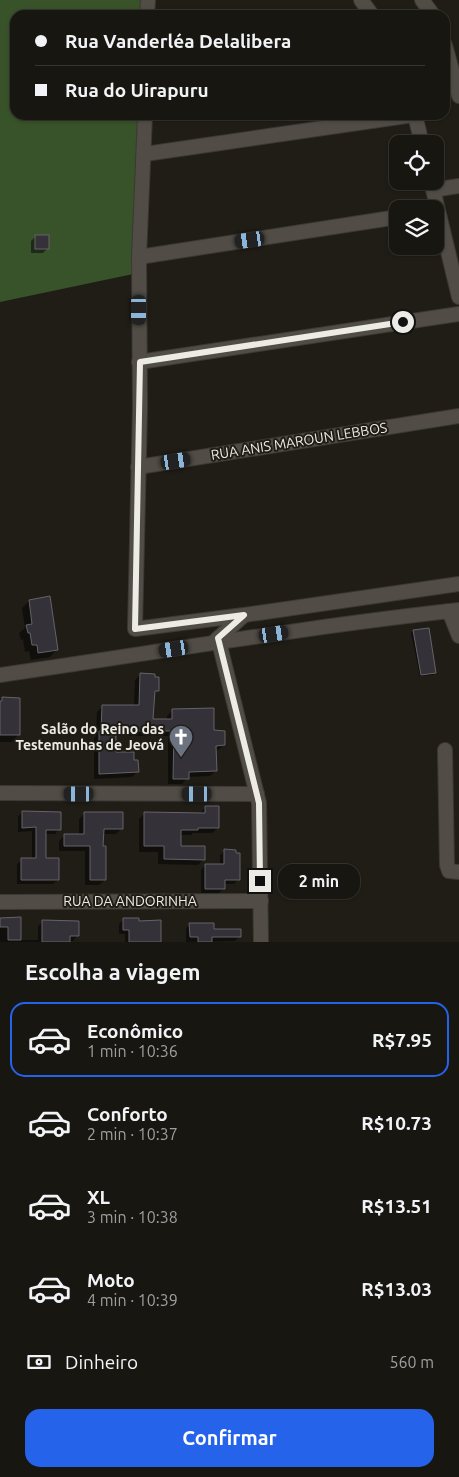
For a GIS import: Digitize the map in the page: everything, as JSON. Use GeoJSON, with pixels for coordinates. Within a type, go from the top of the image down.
{"type":"FeatureCollection","features":[{"type":"Feature","properties":{"kind":"street"},"geometry":{"type":"LineString","coordinates":[[450,59],[457,79],[459,96]]}},
{"type":"Feature","properties":{"kind":"street"},"geometry":{"type":"LineString","coordinates":[[145,120],[139,257],[140,362],[135,629],[459,584]]}},
{"type":"Feature","properties":{"kind":"street"},"geometry":{"type":"LineString","coordinates":[[144,154],[379,120]]}},
{"type":"Feature","properties":{"kind":"street"},"geometry":{"type":"LineString","coordinates":[[415,120],[420,135]]}},
{"type":"Feature","properties":{"kind":"street"},"geometry":{"type":"LineString","coordinates":[[444,186],[459,186]]}},
{"type":"Feature","properties":{"kind":"street"},"geometry":{"type":"LineString","coordinates":[[139,257],[389,218]]}},
{"type":"Feature","properties":{"kind":"street"},"geometry":{"type":"LineString","coordinates":[[444,238],[459,297]]}},
{"type":"Feature","properties":{"kind":"street"},"geometry":{"type":"LineString","coordinates":[[140,362],[459,314]]}},
{"type":"Feature","properties":{"kind":"street","name":"RUA ANIS MAROUN LEBBOS"},"geometry":{"type":"LineString","coordinates":[[138,467],[459,416]]}},
{"type":"Feature","properties":{"kind":"street"},"geometry":{"type":"LineString","coordinates":[[384,595],[388,618]]}},
{"type":"Feature","properties":{"kind":"street"},"geometry":{"type":"LineString","coordinates":[[0,676],[216,641],[454,610],[459,636]]}},
{"type":"Feature","properties":{"kind":"street"},"geometry":{"type":"LineString","coordinates":[[216,641],[244,615]]}},
{"type":"Feature","properties":{"kind":"street"},"geometry":{"type":"LineString","coordinates":[[216,641],[259,803],[261,942]]}},
{"type":"Feature","properties":{"kind":"street"},"geometry":{"type":"LineString","coordinates":[[445,750],[447,865],[449,870],[459,872]]}},
{"type":"Feature","properties":{"kind":"street"},"geometry":{"type":"LineString","coordinates":[[0,793],[257,794]]}},
{"type":"Feature","properties":{"kind":"street","name":"RUA DA ANDORINHA"},"geometry":{"type":"LineString","coordinates":[[0,902],[260,901]]}},
{"type":"Feature","properties":{"kind":"green space"},"geometry":{"type":"Polygon","coordinates":[[[0,0],[143,0],[142,10],[10,10],[10,120],[141,120],[138,273],[0,302],[0,0]]]}},
{"type":"Feature","properties":{"kind":"building"},"geometry":{"type":"Polygon","coordinates":[[[35,235],[49,235],[49,249],[35,249],[35,235]]]}},
{"type":"Feature","properties":{"kind":"building"},"geometry":{"type":"Polygon","coordinates":[[[50,596],[58,650],[38,653],[37,645],[32,645],[30,633],[28,633],[26,625],[32,624],[29,600],[50,596]]]}},
{"type":"Feature","properties":{"kind":"building"},"geometry":{"type":"Polygon","coordinates":[[[429,628],[436,673],[421,675],[413,630],[429,628]]]}},
{"type":"Feature","properties":{"kind":"building"},"geometry":{"type":"Polygon","coordinates":[[[140,673],[155,674],[155,677],[159,677],[159,691],[155,691],[153,719],[172,719],[172,709],[214,708],[214,730],[225,731],[225,745],[216,746],[217,771],[189,772],[189,779],[173,779],[174,731],[116,731],[116,752],[134,752],[134,760],[138,760],[139,772],[99,774],[99,731],[101,731],[102,705],[139,705],[140,673]]]}},
{"type":"Feature","properties":{"kind":"building"},"geometry":{"type":"Polygon","coordinates":[[[2,697],[20,698],[20,735],[0,735],[0,701],[2,701],[2,697]]]}},
{"type":"Feature","properties":{"kind":"building"},"geometry":{"type":"Polygon","coordinates":[[[205,806],[219,806],[219,828],[181,830],[181,846],[205,846],[205,860],[164,859],[164,846],[144,846],[144,812],[205,813],[205,806]]]}},
{"type":"Feature","properties":{"kind":"building"},"geometry":{"type":"Polygon","coordinates":[[[22,811],[61,812],[61,830],[46,830],[46,858],[59,858],[59,880],[21,880],[21,858],[36,858],[36,827],[22,828],[22,811]]]}},
{"type":"Feature","properties":{"kind":"building"},"geometry":{"type":"Polygon","coordinates":[[[84,812],[123,812],[123,829],[104,829],[103,846],[106,846],[106,880],[90,880],[90,846],[64,846],[64,834],[84,834],[84,812]]]}},
{"type":"Feature","properties":{"kind":"building"},"geometry":{"type":"Polygon","coordinates":[[[224,849],[236,850],[236,853],[240,853],[240,880],[225,880],[225,889],[205,889],[205,864],[224,864],[224,849]]]}},
{"type":"Feature","properties":{"kind":"building"},"geometry":{"type":"Polygon","coordinates":[[[21,917],[21,940],[8,940],[8,927],[0,927],[0,918],[21,917]]]}},
{"type":"Feature","properties":{"kind":"building"},"geometry":{"type":"Polygon","coordinates":[[[123,918],[139,918],[139,921],[161,920],[161,942],[129,942],[129,930],[123,930],[123,918]]]}},
{"type":"Feature","properties":{"kind":"building"},"geometry":{"type":"Polygon","coordinates":[[[42,920],[79,921],[79,936],[70,936],[70,942],[42,942],[42,920]]]}},
{"type":"Feature","properties":{"kind":"building"},"geometry":{"type":"Polygon","coordinates":[[[189,923],[214,923],[214,929],[241,929],[241,937],[212,937],[212,942],[198,942],[198,937],[190,937],[189,923]]]}},
{"type":"Feature","properties":{"kind":"place","name":"Salão do Reino das Testemunhas de Jeová"},"geometry":{"type":"Point","coordinates":[181,758]}},
{"type":"Feature","properties":{"kind":"route"},"geometry":{"type":"LineString","coordinates":[[260,881],[259,803],[218,638],[244,615],[135,629],[140,362],[403,322]]}}]}
